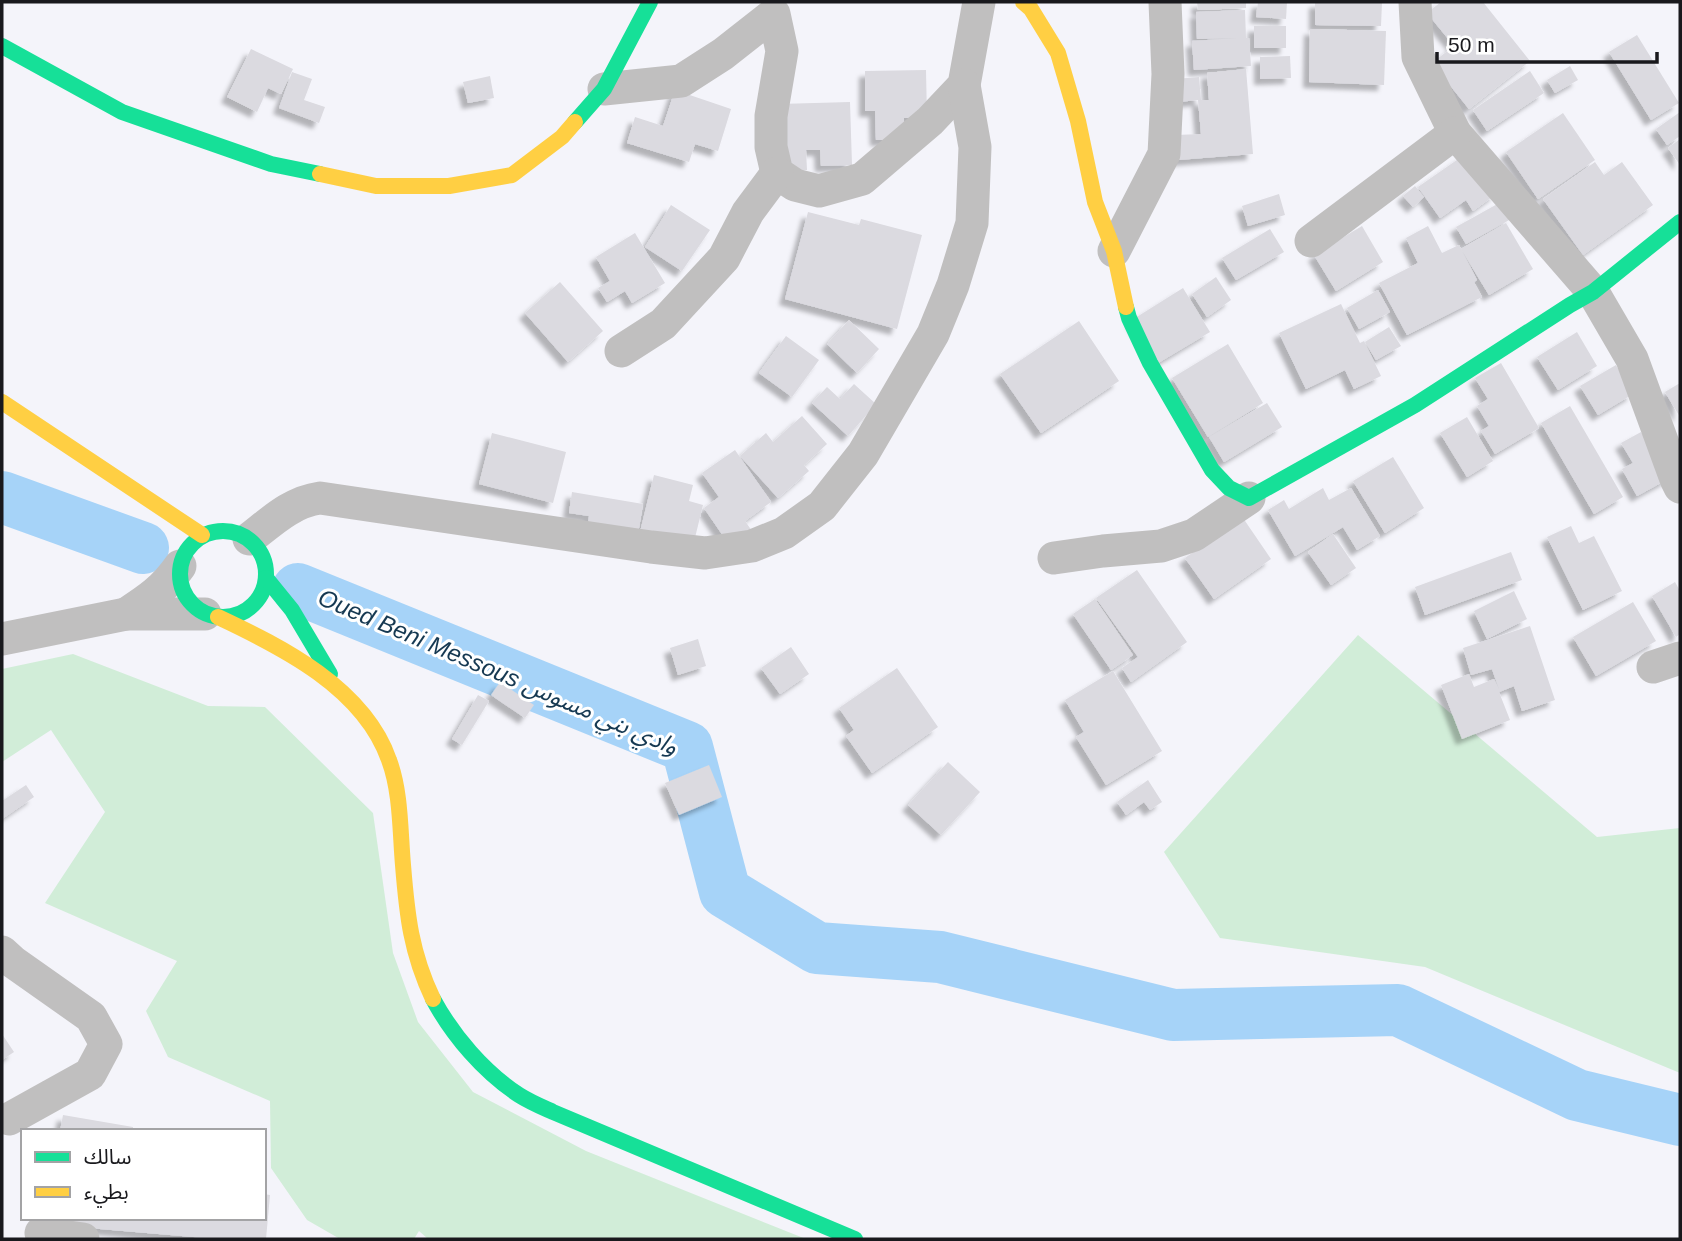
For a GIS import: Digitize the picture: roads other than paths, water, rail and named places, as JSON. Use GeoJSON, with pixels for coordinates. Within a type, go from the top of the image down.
{"type":"FeatureCollection","features":[{"type":"Feature","properties":{"kind":"main road"},"geometry":{"type":"LineString","coordinates":[[2,46],[122,113],[271,164],[376,186],[449,186],[512,175],[562,137],[604,89],[650,2]]}},
{"type":"Feature","properties":{"kind":"main road"},"geometry":{"type":"LineString","coordinates":[[1023,2],[1031,9],[1058,53],[1095,202],[1114,251],[1129,318],[1150,363],[1212,470],[1229,488],[1249,498],[1415,405],[1593,292],[1680,222]]}},
{"type":"Feature","properties":{"kind":"main road"},"geometry":{"type":"LineString","coordinates":[[2,402],[202,535]]}},
{"type":"Feature","properties":{"kind":"main road"},"geometry":{"type":"LineString","coordinates":[[212,616],[232,617],[245,611],[263,591],[265,563],[259,550],[238,533],[214,531],[202,535],[192,543],[180,566],[181,585],[190,602],[212,616],[292,653],[338,688],[368,720],[387,752],[394,780],[410,934],[425,986],[454,1032],[482,1064],[517,1094],[553,1112],[855,1239]]}},
{"type":"Feature","properties":{"kind":"main road"},"geometry":{"type":"LineString","coordinates":[[266,578],[292,610],[338,688]]}},
{"type":"Feature","properties":{"kind":"street"},"geometry":{"type":"LineString","coordinates":[[248,539],[288,509],[305,500],[320,498],[705,553],[752,546],[784,533],[822,506],[863,454],[933,334],[953,285],[972,223],[975,147],[964,85],[979,2]]}},
{"type":"Feature","properties":{"kind":"street"},"geometry":{"type":"LineString","coordinates":[[1114,251],[1164,154],[1168,74],[1165,2]]}},
{"type":"Feature","properties":{"kind":"street"},"geometry":{"type":"LineString","coordinates":[[1415,2],[1418,57],[1455,133],[1593,292],[1632,359],[1680,487]]}},
{"type":"Feature","properties":{"kind":"street"},"geometry":{"type":"LineString","coordinates":[[604,89],[681,81],[723,54],[777,8]]}},
{"type":"Feature","properties":{"kind":"street"},"geometry":{"type":"LineString","coordinates":[[777,8],[782,51],[771,116],[772,147],[777,173],[795,185],[820,191],[862,178],[930,121],[964,85]]}},
{"type":"Feature","properties":{"kind":"street"},"geometry":{"type":"LineString","coordinates":[[1311,241],[1455,133]]}},
{"type":"Feature","properties":{"kind":"street"},"geometry":{"type":"LineString","coordinates":[[621,351],[663,324],[724,258],[748,212],[777,173]]}},
{"type":"Feature","properties":{"kind":"street"},"geometry":{"type":"LineString","coordinates":[[1054,558],[1161,546],[1194,535],[1249,498]]}},
{"type":"Feature","properties":{"kind":"street"},"geometry":{"type":"LineString","coordinates":[[126,614],[167,584],[180,566]]}},
{"type":"Feature","properties":{"kind":"street"},"geometry":{"type":"LineString","coordinates":[[2,639],[126,614],[212,616]]}},
{"type":"Feature","properties":{"kind":"street"},"geometry":{"type":"LineString","coordinates":[[2,952],[91,1017],[106,1044],[90,1074],[9,1118]]}},
{"type":"Feature","properties":{"kind":"street"},"geometry":{"type":"LineString","coordinates":[[41,1233],[83,1239]]}},
{"type":"Feature","properties":{"kind":"waterway","name":"Oued Beni Messous وادي بني مسوس"},"geometry":{"type":"LineString","coordinates":[[2,497],[143,548]]}},
{"type":"Feature","properties":{"kind":"waterway","name":"Oued Beni Messous وادي بني مسوس"},"geometry":{"type":"LineString","coordinates":[[298,589],[687,747],[725,892],[817,948],[940,957],[1173,1015],[1398,1010],[1577,1095],[1680,1120]]}}]}
